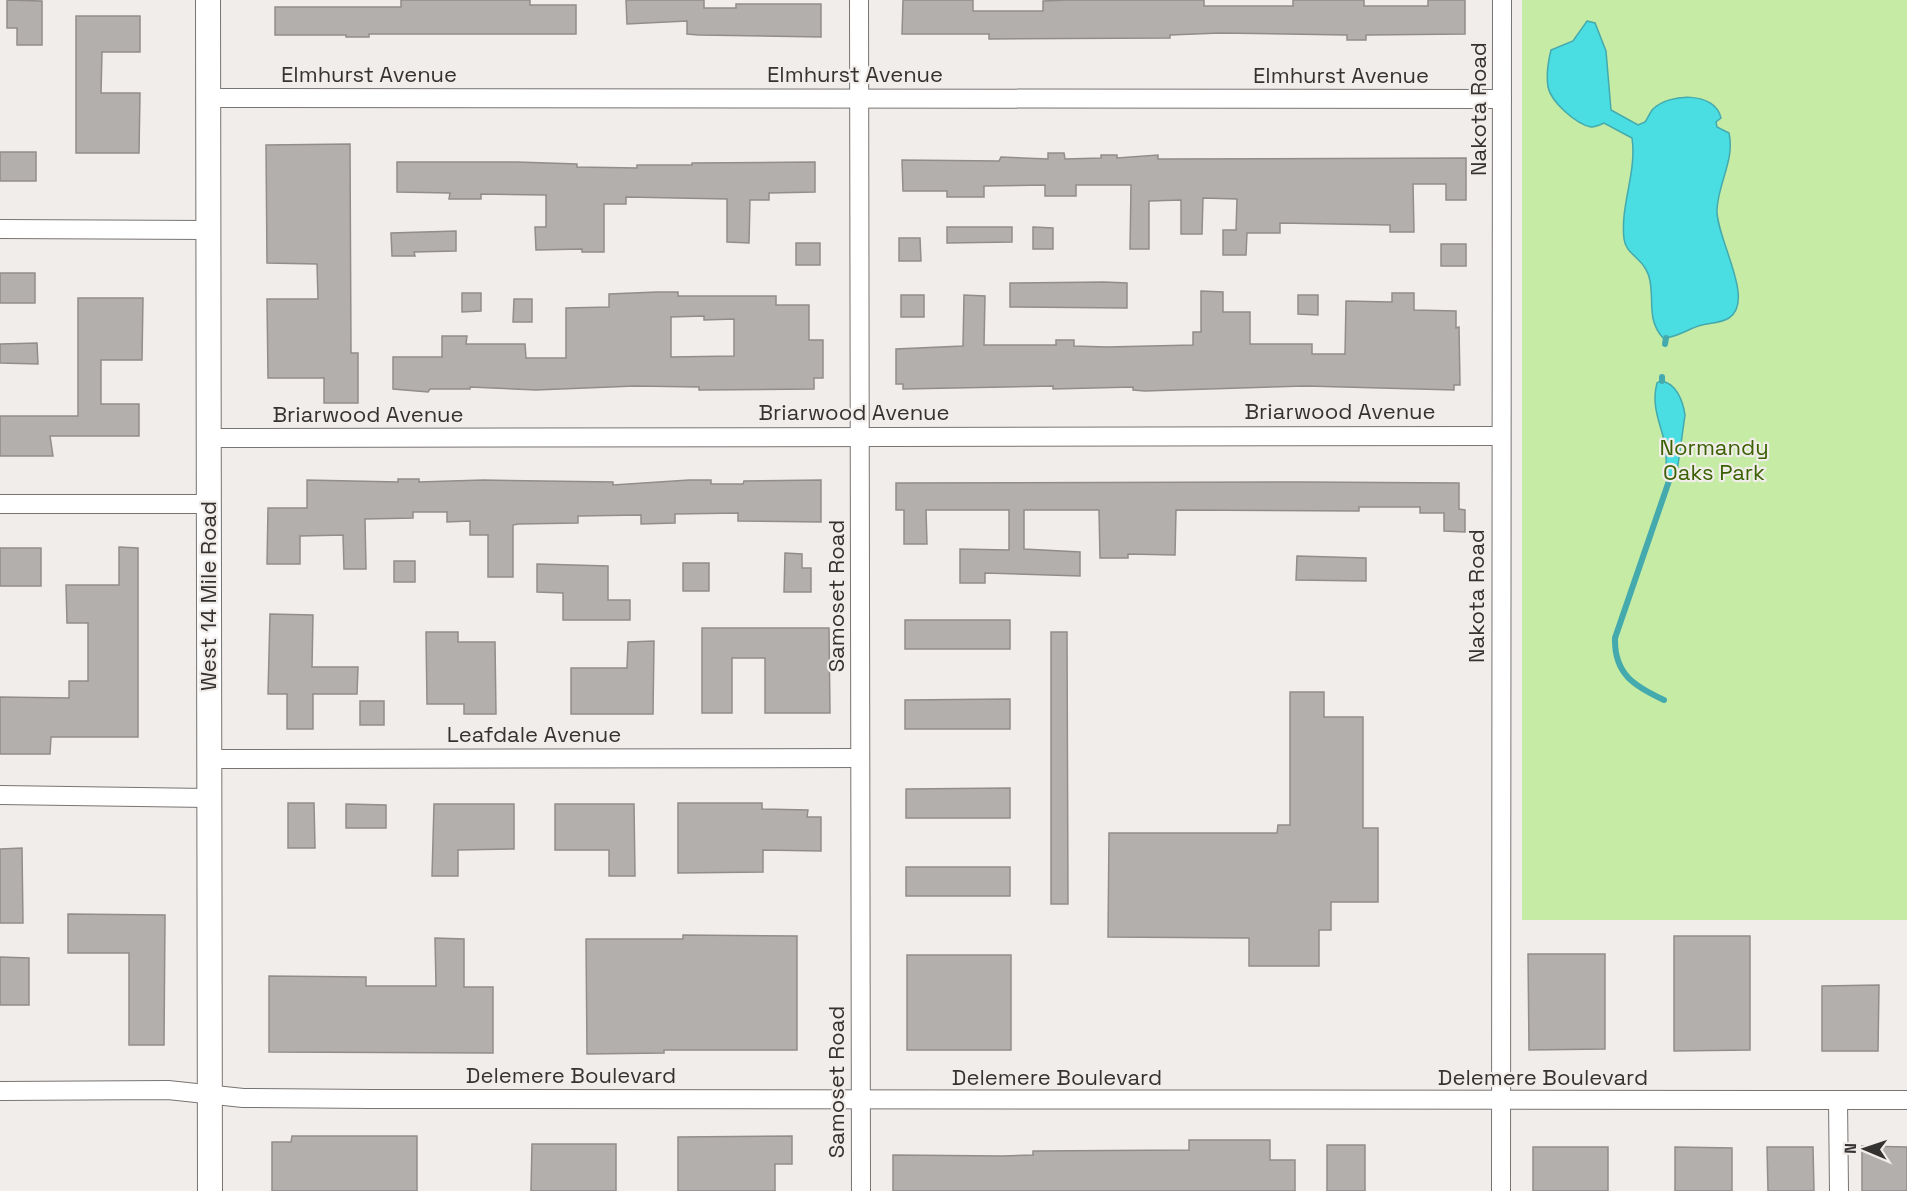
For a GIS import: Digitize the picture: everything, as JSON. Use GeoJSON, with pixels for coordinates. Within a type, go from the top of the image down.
{"type":"FeatureCollection","features":[{"type":"Feature","properties":{"kind":"main road","name":"West 14 Mile Road"},"geometry":{"type":"LineString","coordinates":[[208,0],[207,504],[210,1191]]}},
{"type":"Feature","properties":{"kind":"street","name":"Samoset Road"},"geometry":{"type":"LineString","coordinates":[[859,0],[859,1101],[861,1191]]}},
{"type":"Feature","properties":{"kind":"street","name":"Nakota Road"},"geometry":{"type":"LineString","coordinates":[[1501,1191],[1502,0]]}},
{"type":"Feature","properties":{"kind":"street","name":"Elmhurst Avenue"},"geometry":{"type":"LineString","coordinates":[[208,99],[1502,99]]}},
{"type":"Feature","properties":{"kind":"street"},"geometry":{"type":"LineString","coordinates":[[0,229],[208,230]]}},
{"type":"Feature","properties":{"kind":"street","name":"Briarwood Avenue"},"geometry":{"type":"LineString","coordinates":[[207,438],[1500,436]]}},
{"type":"Feature","properties":{"kind":"street"},"geometry":{"type":"LineString","coordinates":[[0,504],[207,504]]}},
{"type":"Feature","properties":{"kind":"street","name":"Leafdale Avenue"},"geometry":{"type":"LineString","coordinates":[[208,759],[860,758]]}},
{"type":"Feature","properties":{"kind":"street"},"geometry":{"type":"LineString","coordinates":[[0,795],[208,798]]}},
{"type":"Feature","properties":{"kind":"street","name":"Delemere Boulevard"},"geometry":{"type":"LineString","coordinates":[[0,1091],[168,1090],[278,1098],[859,1101],[1907,1100]]}},
{"type":"Feature","properties":{"kind":"street"},"geometry":{"type":"LineString","coordinates":[[1838,1100],[1839,1191]]}},
{"type":"Feature","properties":{"kind":"green space","name":"Normandy Oaks Park"},"geometry":{"type":"Polygon","coordinates":[[[1522,0],[1907,0],[1907,920],[1522,920],[1522,0]]]}},
{"type":"Feature","properties":{"kind":"water"},"geometry":{"type":"Polygon","coordinates":[[[1587,21],[1595,23],[1606,51],[1611,110],[1638,125],[1645,122],[1653,109],[1660,104],[1691,97],[1710,103],[1717,109],[1721,118],[1716,122],[1717,127],[1729,133],[1730,153],[1717,210],[1718,222],[1737,284],[1738,298],[1736,310],[1726,320],[1663,338],[1655,325],[1648,273],[1628,249],[1624,239],[1624,214],[1632,164],[1632,138],[1604,123],[1591,127],[1578,122],[1559,105],[1548,87],[1547,77],[1551,50],[1573,41],[1587,21]]]}},
{"type":"Feature","properties":{"kind":"water"},"geometry":{"type":"Polygon","coordinates":[[[1666,382],[1674,389],[1680,398],[1685,415],[1676,479],[1666,477],[1666,448],[1655,399],[1657,383],[1666,382]]]}},
{"type":"Feature","properties":{"kind":"building"},"geometry":{"type":"Polygon","coordinates":[[[7,0],[42,1],[42,45],[17,45],[17,28],[7,28],[7,0]]]}},
{"type":"Feature","properties":{"kind":"building"},"geometry":{"type":"Polygon","coordinates":[[[401,0],[530,0],[530,5],[576,5],[576,34],[369,34],[369,37],[275,35],[275,7],[401,7],[401,0]]]}},
{"type":"Feature","properties":{"kind":"building"},"geometry":{"type":"Polygon","coordinates":[[[626,0],[704,0],[704,8],[736,8],[736,4],[821,4],[821,37],[687,34],[687,21],[627,24],[626,0]]]}},
{"type":"Feature","properties":{"kind":"building"},"geometry":{"type":"Polygon","coordinates":[[[903,0],[973,0],[973,11],[1043,11],[1043,1],[1066,0],[1204,0],[1204,6],[1293,6],[1293,0],[1364,0],[1364,6],[1428,6],[1428,0],[1465,0],[1465,34],[1366,35],[1366,40],[1347,40],[1347,35],[1220,33],[1170,35],[1170,38],[989,39],[989,34],[902,34],[903,0]]]}},
{"type":"Feature","properties":{"kind":"building"},"geometry":{"type":"Polygon","coordinates":[[[76,16],[140,16],[140,52],[102,52],[101,93],[140,93],[139,153],[76,153],[76,16]]]}},
{"type":"Feature","properties":{"kind":"building"},"geometry":{"type":"Polygon","coordinates":[[[350,144],[351,353],[358,353],[358,403],[324,403],[324,378],[268,378],[267,299],[318,299],[317,264],[267,263],[266,145],[350,144]]]}},
{"type":"Feature","properties":{"kind":"building"},"geometry":{"type":"Polygon","coordinates":[[[0,152],[36,152],[36,181],[0,181],[0,152]]]}},
{"type":"Feature","properties":{"kind":"building"},"geometry":{"type":"Polygon","coordinates":[[[1048,153],[1064,153],[1065,159],[1101,158],[1101,155],[1117,155],[1117,158],[1158,155],[1158,159],[1466,158],[1466,200],[1446,200],[1446,184],[1413,184],[1414,232],[1390,232],[1390,225],[1280,223],[1280,233],[1247,233],[1246,255],[1223,255],[1223,230],[1236,230],[1237,199],[1203,198],[1202,234],[1181,234],[1181,200],[1149,201],[1149,249],[1130,249],[1131,185],[1076,185],[1076,196],[1045,196],[1045,185],[984,186],[984,197],[947,197],[947,191],[903,191],[902,160],[999,161],[1001,157],[1048,159],[1048,153]]]}},
{"type":"Feature","properties":{"kind":"building"},"geometry":{"type":"Polygon","coordinates":[[[397,162],[517,162],[577,164],[577,167],[637,168],[637,165],[692,165],[692,163],[815,162],[815,192],[769,193],[769,200],[750,200],[749,243],[727,242],[727,199],[626,197],[626,204],[604,204],[604,252],[582,252],[582,249],[536,250],[535,227],[546,227],[546,195],[481,194],[481,199],[449,199],[450,193],[397,192],[397,162]]]}},
{"type":"Feature","properties":{"kind":"building"},"geometry":{"type":"Polygon","coordinates":[[[947,227],[1012,227],[1012,242],[947,243],[947,227]]]}},
{"type":"Feature","properties":{"kind":"building"},"geometry":{"type":"Polygon","coordinates":[[[1033,227],[1053,228],[1053,249],[1033,249],[1033,227]]]}},
{"type":"Feature","properties":{"kind":"building"},"geometry":{"type":"Polygon","coordinates":[[[456,231],[456,251],[414,252],[415,256],[392,256],[391,233],[456,231]]]}},
{"type":"Feature","properties":{"kind":"building"},"geometry":{"type":"Polygon","coordinates":[[[899,238],[920,238],[921,261],[899,261],[899,238]]]}},
{"type":"Feature","properties":{"kind":"building"},"geometry":{"type":"Polygon","coordinates":[[[796,243],[820,243],[820,265],[796,265],[796,243]]]}},
{"type":"Feature","properties":{"kind":"building"},"geometry":{"type":"Polygon","coordinates":[[[1441,244],[1466,244],[1466,266],[1441,266],[1441,244]]]}},
{"type":"Feature","properties":{"kind":"building"},"geometry":{"type":"Polygon","coordinates":[[[0,273],[35,273],[35,303],[0,303],[0,273]]]}},
{"type":"Feature","properties":{"kind":"building"},"geometry":{"type":"Polygon","coordinates":[[[1010,283],[1127,283],[1127,308],[1010,307],[1010,283]]]}},
{"type":"Feature","properties":{"kind":"building"},"geometry":{"type":"Polygon","coordinates":[[[1201,291],[1223,292],[1223,312],[1250,312],[1250,344],[1312,344],[1312,354],[1345,354],[1346,301],[1392,302],[1392,293],[1414,293],[1414,310],[1456,311],[1456,328],[1459,327],[1460,385],[1454,385],[1454,390],[1306,386],[1145,391],[1133,390],[1133,387],[1053,389],[1053,386],[903,389],[903,384],[896,384],[896,349],[963,346],[964,295],[985,296],[984,345],[1056,345],[1056,340],[1074,340],[1074,346],[1107,347],[1193,345],[1193,332],[1201,332],[1201,291]]]}},
{"type":"Feature","properties":{"kind":"building"},"geometry":{"type":"Polygon","coordinates":[[[678,292],[678,296],[776,296],[776,305],[809,305],[809,340],[823,340],[823,378],[814,378],[814,389],[699,390],[699,387],[635,386],[536,390],[470,387],[470,389],[430,389],[428,392],[393,389],[393,357],[442,357],[442,336],[467,336],[466,344],[525,344],[526,358],[566,358],[566,308],[609,307],[609,294],[678,292]],[[704,316],[671,317],[671,357],[734,356],[734,319],[704,320],[704,316]]]}},
{"type":"Feature","properties":{"kind":"building"},"geometry":{"type":"Polygon","coordinates":[[[462,293],[481,293],[481,311],[462,312],[462,293]]]}},
{"type":"Feature","properties":{"kind":"building"},"geometry":{"type":"Polygon","coordinates":[[[901,295],[924,295],[924,317],[901,317],[901,295]]]}},
{"type":"Feature","properties":{"kind":"building"},"geometry":{"type":"Polygon","coordinates":[[[1298,295],[1318,295],[1318,315],[1298,314],[1298,295]]]}},
{"type":"Feature","properties":{"kind":"building"},"geometry":{"type":"Polygon","coordinates":[[[78,298],[143,298],[142,360],[101,360],[101,404],[139,404],[139,436],[50,436],[53,456],[0,456],[0,416],[78,416],[78,298]]]}},
{"type":"Feature","properties":{"kind":"building"},"geometry":{"type":"Polygon","coordinates":[[[514,299],[532,299],[532,322],[513,322],[514,299]]]}},
{"type":"Feature","properties":{"kind":"building"},"geometry":{"type":"Polygon","coordinates":[[[37,343],[38,364],[0,363],[0,344],[37,343]]]}},
{"type":"Feature","properties":{"kind":"building"},"geometry":{"type":"Polygon","coordinates":[[[398,479],[419,479],[419,482],[483,480],[613,482],[613,485],[689,480],[711,480],[711,484],[743,484],[744,481],[821,480],[821,522],[738,521],[738,513],[675,514],[675,523],[641,524],[641,515],[578,516],[578,523],[518,524],[513,525],[513,577],[488,577],[488,535],[470,535],[470,521],[447,522],[447,512],[413,512],[413,518],[365,519],[366,569],[344,569],[343,535],[300,536],[300,564],[267,564],[268,508],[307,508],[307,480],[398,482],[398,479]]]}},
{"type":"Feature","properties":{"kind":"building"},"geometry":{"type":"Polygon","coordinates":[[[896,483],[1459,483],[1459,509],[1465,510],[1465,532],[1444,531],[1444,513],[1420,513],[1420,507],[1359,507],[1359,511],[1176,510],[1175,555],[1128,554],[1128,558],[1100,558],[1099,510],[1024,510],[1024,549],[1080,552],[1080,576],[985,573],[985,583],[960,583],[960,549],[1009,550],[1009,510],[926,510],[927,544],[904,544],[904,510],[896,510],[896,483]]]}},
{"type":"Feature","properties":{"kind":"building"},"geometry":{"type":"Polygon","coordinates":[[[119,547],[138,548],[138,737],[51,737],[50,754],[0,754],[0,697],[69,698],[69,681],[88,681],[88,623],[67,623],[66,585],[119,585],[119,547]]]}},
{"type":"Feature","properties":{"kind":"building"},"geometry":{"type":"Polygon","coordinates":[[[0,548],[41,548],[41,586],[0,586],[0,548]]]}},
{"type":"Feature","properties":{"kind":"building"},"geometry":{"type":"Polygon","coordinates":[[[785,553],[802,554],[802,568],[811,568],[811,592],[784,592],[785,553]]]}},
{"type":"Feature","properties":{"kind":"building"},"geometry":{"type":"Polygon","coordinates":[[[1297,556],[1366,558],[1366,581],[1296,580],[1297,556]]]}},
{"type":"Feature","properties":{"kind":"building"},"geometry":{"type":"Polygon","coordinates":[[[394,561],[415,561],[415,582],[394,582],[394,561]]]}},
{"type":"Feature","properties":{"kind":"building"},"geometry":{"type":"Polygon","coordinates":[[[683,563],[709,563],[709,591],[683,591],[683,563]]]}},
{"type":"Feature","properties":{"kind":"building"},"geometry":{"type":"Polygon","coordinates":[[[537,564],[608,566],[608,600],[630,600],[630,620],[563,620],[563,593],[537,592],[537,564]]]}},
{"type":"Feature","properties":{"kind":"building"},"geometry":{"type":"Polygon","coordinates":[[[270,614],[313,615],[312,667],[358,667],[357,694],[313,694],[313,729],[287,729],[287,694],[268,694],[270,614]]]}},
{"type":"Feature","properties":{"kind":"building"},"geometry":{"type":"Polygon","coordinates":[[[905,620],[1010,620],[1010,649],[905,649],[905,620]]]}},
{"type":"Feature","properties":{"kind":"building"},"geometry":{"type":"Polygon","coordinates":[[[702,628],[829,628],[830,713],[765,713],[765,658],[732,658],[732,713],[702,713],[702,628]]]}},
{"type":"Feature","properties":{"kind":"building"},"geometry":{"type":"Polygon","coordinates":[[[426,632],[458,632],[458,642],[495,642],[496,714],[464,714],[464,704],[427,704],[426,632]]]}},
{"type":"Feature","properties":{"kind":"building"},"geometry":{"type":"Polygon","coordinates":[[[1051,632],[1067,632],[1068,904],[1051,904],[1051,632]]]}},
{"type":"Feature","properties":{"kind":"building"},"geometry":{"type":"Polygon","coordinates":[[[654,641],[653,714],[571,714],[571,668],[627,668],[628,642],[654,641]]]}},
{"type":"Feature","properties":{"kind":"building"},"geometry":{"type":"Polygon","coordinates":[[[1290,692],[1324,692],[1324,717],[1363,717],[1363,828],[1378,828],[1378,902],[1331,902],[1331,930],[1319,930],[1319,966],[1249,966],[1249,938],[1108,937],[1109,833],[1277,833],[1278,825],[1290,825],[1290,692]]]}},
{"type":"Feature","properties":{"kind":"building"},"geometry":{"type":"Polygon","coordinates":[[[1010,699],[1010,729],[905,729],[905,700],[1010,699]]]}},
{"type":"Feature","properties":{"kind":"building"},"geometry":{"type":"Polygon","coordinates":[[[360,701],[384,701],[384,725],[360,725],[360,701]]]}},
{"type":"Feature","properties":{"kind":"building"},"geometry":{"type":"Polygon","coordinates":[[[1010,788],[1010,818],[906,818],[906,789],[1010,788]]]}},
{"type":"Feature","properties":{"kind":"building"},"geometry":{"type":"Polygon","coordinates":[[[288,803],[314,803],[315,848],[288,848],[288,803]]]}},
{"type":"Feature","properties":{"kind":"building"},"geometry":{"type":"Polygon","coordinates":[[[678,803],[762,803],[762,809],[808,810],[807,817],[821,817],[821,851],[763,850],[763,872],[678,873],[678,803]]]}},
{"type":"Feature","properties":{"kind":"building"},"geometry":{"type":"Polygon","coordinates":[[[346,804],[386,805],[386,828],[346,828],[346,804]]]}},
{"type":"Feature","properties":{"kind":"building"},"geometry":{"type":"Polygon","coordinates":[[[434,804],[514,804],[514,849],[458,850],[458,876],[432,876],[434,804]]]}},
{"type":"Feature","properties":{"kind":"building"},"geometry":{"type":"Polygon","coordinates":[[[555,804],[634,804],[635,876],[609,876],[609,850],[555,850],[555,804]]]}},
{"type":"Feature","properties":{"kind":"building"},"geometry":{"type":"Polygon","coordinates":[[[22,848],[23,923],[0,923],[0,849],[22,848]]]}},
{"type":"Feature","properties":{"kind":"building"},"geometry":{"type":"Polygon","coordinates":[[[906,867],[1010,867],[1010,896],[906,896],[906,867]]]}},
{"type":"Feature","properties":{"kind":"building"},"geometry":{"type":"Polygon","coordinates":[[[68,914],[165,915],[164,1045],[129,1045],[129,953],[68,953],[68,914]]]}},
{"type":"Feature","properties":{"kind":"building"},"geometry":{"type":"Polygon","coordinates":[[[683,935],[797,936],[797,1050],[664,1050],[664,1053],[587,1054],[586,939],[683,939],[683,935]]]}},
{"type":"Feature","properties":{"kind":"building"},"geometry":{"type":"Polygon","coordinates":[[[1674,936],[1750,936],[1750,1050],[1674,1051],[1674,936]]]}},
{"type":"Feature","properties":{"kind":"building"},"geometry":{"type":"Polygon","coordinates":[[[435,938],[464,939],[464,987],[493,987],[493,1053],[269,1052],[269,976],[366,977],[366,986],[436,986],[435,938]]]}},
{"type":"Feature","properties":{"kind":"building"},"geometry":{"type":"Polygon","coordinates":[[[1528,954],[1605,954],[1605,1049],[1529,1050],[1528,954]]]}},
{"type":"Feature","properties":{"kind":"building"},"geometry":{"type":"Polygon","coordinates":[[[907,955],[1011,955],[1011,1050],[907,1050],[907,955]]]}},
{"type":"Feature","properties":{"kind":"building"},"geometry":{"type":"Polygon","coordinates":[[[0,957],[29,958],[29,1005],[0,1005],[0,957]]]}},
{"type":"Feature","properties":{"kind":"building"},"geometry":{"type":"Polygon","coordinates":[[[1879,985],[1878,1051],[1822,1051],[1822,986],[1879,985]]]}},
{"type":"Feature","properties":{"kind":"building"},"geometry":{"type":"Polygon","coordinates":[[[292,1136],[417,1136],[417,1191],[272,1191],[272,1142],[291,1142],[292,1136]]]}},
{"type":"Feature","properties":{"kind":"building"},"geometry":{"type":"Polygon","coordinates":[[[792,1136],[792,1164],[775,1164],[775,1191],[678,1191],[678,1137],[792,1136]]]}},
{"type":"Feature","properties":{"kind":"building"},"geometry":{"type":"Polygon","coordinates":[[[1189,1140],[1270,1140],[1270,1160],[1295,1160],[1295,1191],[893,1191],[893,1155],[1003,1156],[1033,1155],[1033,1151],[1189,1150],[1189,1140]]]}},
{"type":"Feature","properties":{"kind":"building"},"geometry":{"type":"Polygon","coordinates":[[[532,1144],[616,1144],[616,1191],[531,1191],[532,1144]]]}},
{"type":"Feature","properties":{"kind":"building"},"geometry":{"type":"Polygon","coordinates":[[[1327,1145],[1365,1145],[1365,1191],[1327,1191],[1327,1145]]]}},
{"type":"Feature","properties":{"kind":"building"},"geometry":{"type":"Polygon","coordinates":[[[1862,1146],[1907,1147],[1907,1191],[1862,1191],[1862,1146]]]}},
{"type":"Feature","properties":{"kind":"building"},"geometry":{"type":"Polygon","coordinates":[[[1533,1147],[1608,1147],[1608,1191],[1533,1191],[1533,1147]]]}},
{"type":"Feature","properties":{"kind":"building"},"geometry":{"type":"Polygon","coordinates":[[[1675,1147],[1732,1148],[1732,1191],[1675,1191],[1675,1147]]]}},
{"type":"Feature","properties":{"kind":"building"},"geometry":{"type":"Polygon","coordinates":[[[1767,1147],[1813,1147],[1814,1191],[1768,1191],[1767,1147]]]}},
{"type":"Feature","properties":{"kind":"waterway"},"geometry":{"type":"LineString","coordinates":[[1665,344],[1666,338]]}},
{"type":"Feature","properties":{"kind":"waterway"},"geometry":{"type":"LineString","coordinates":[[1664,700],[1635,684],[1622,670],[1618,661],[1615,638],[1670,478]]}}]}
